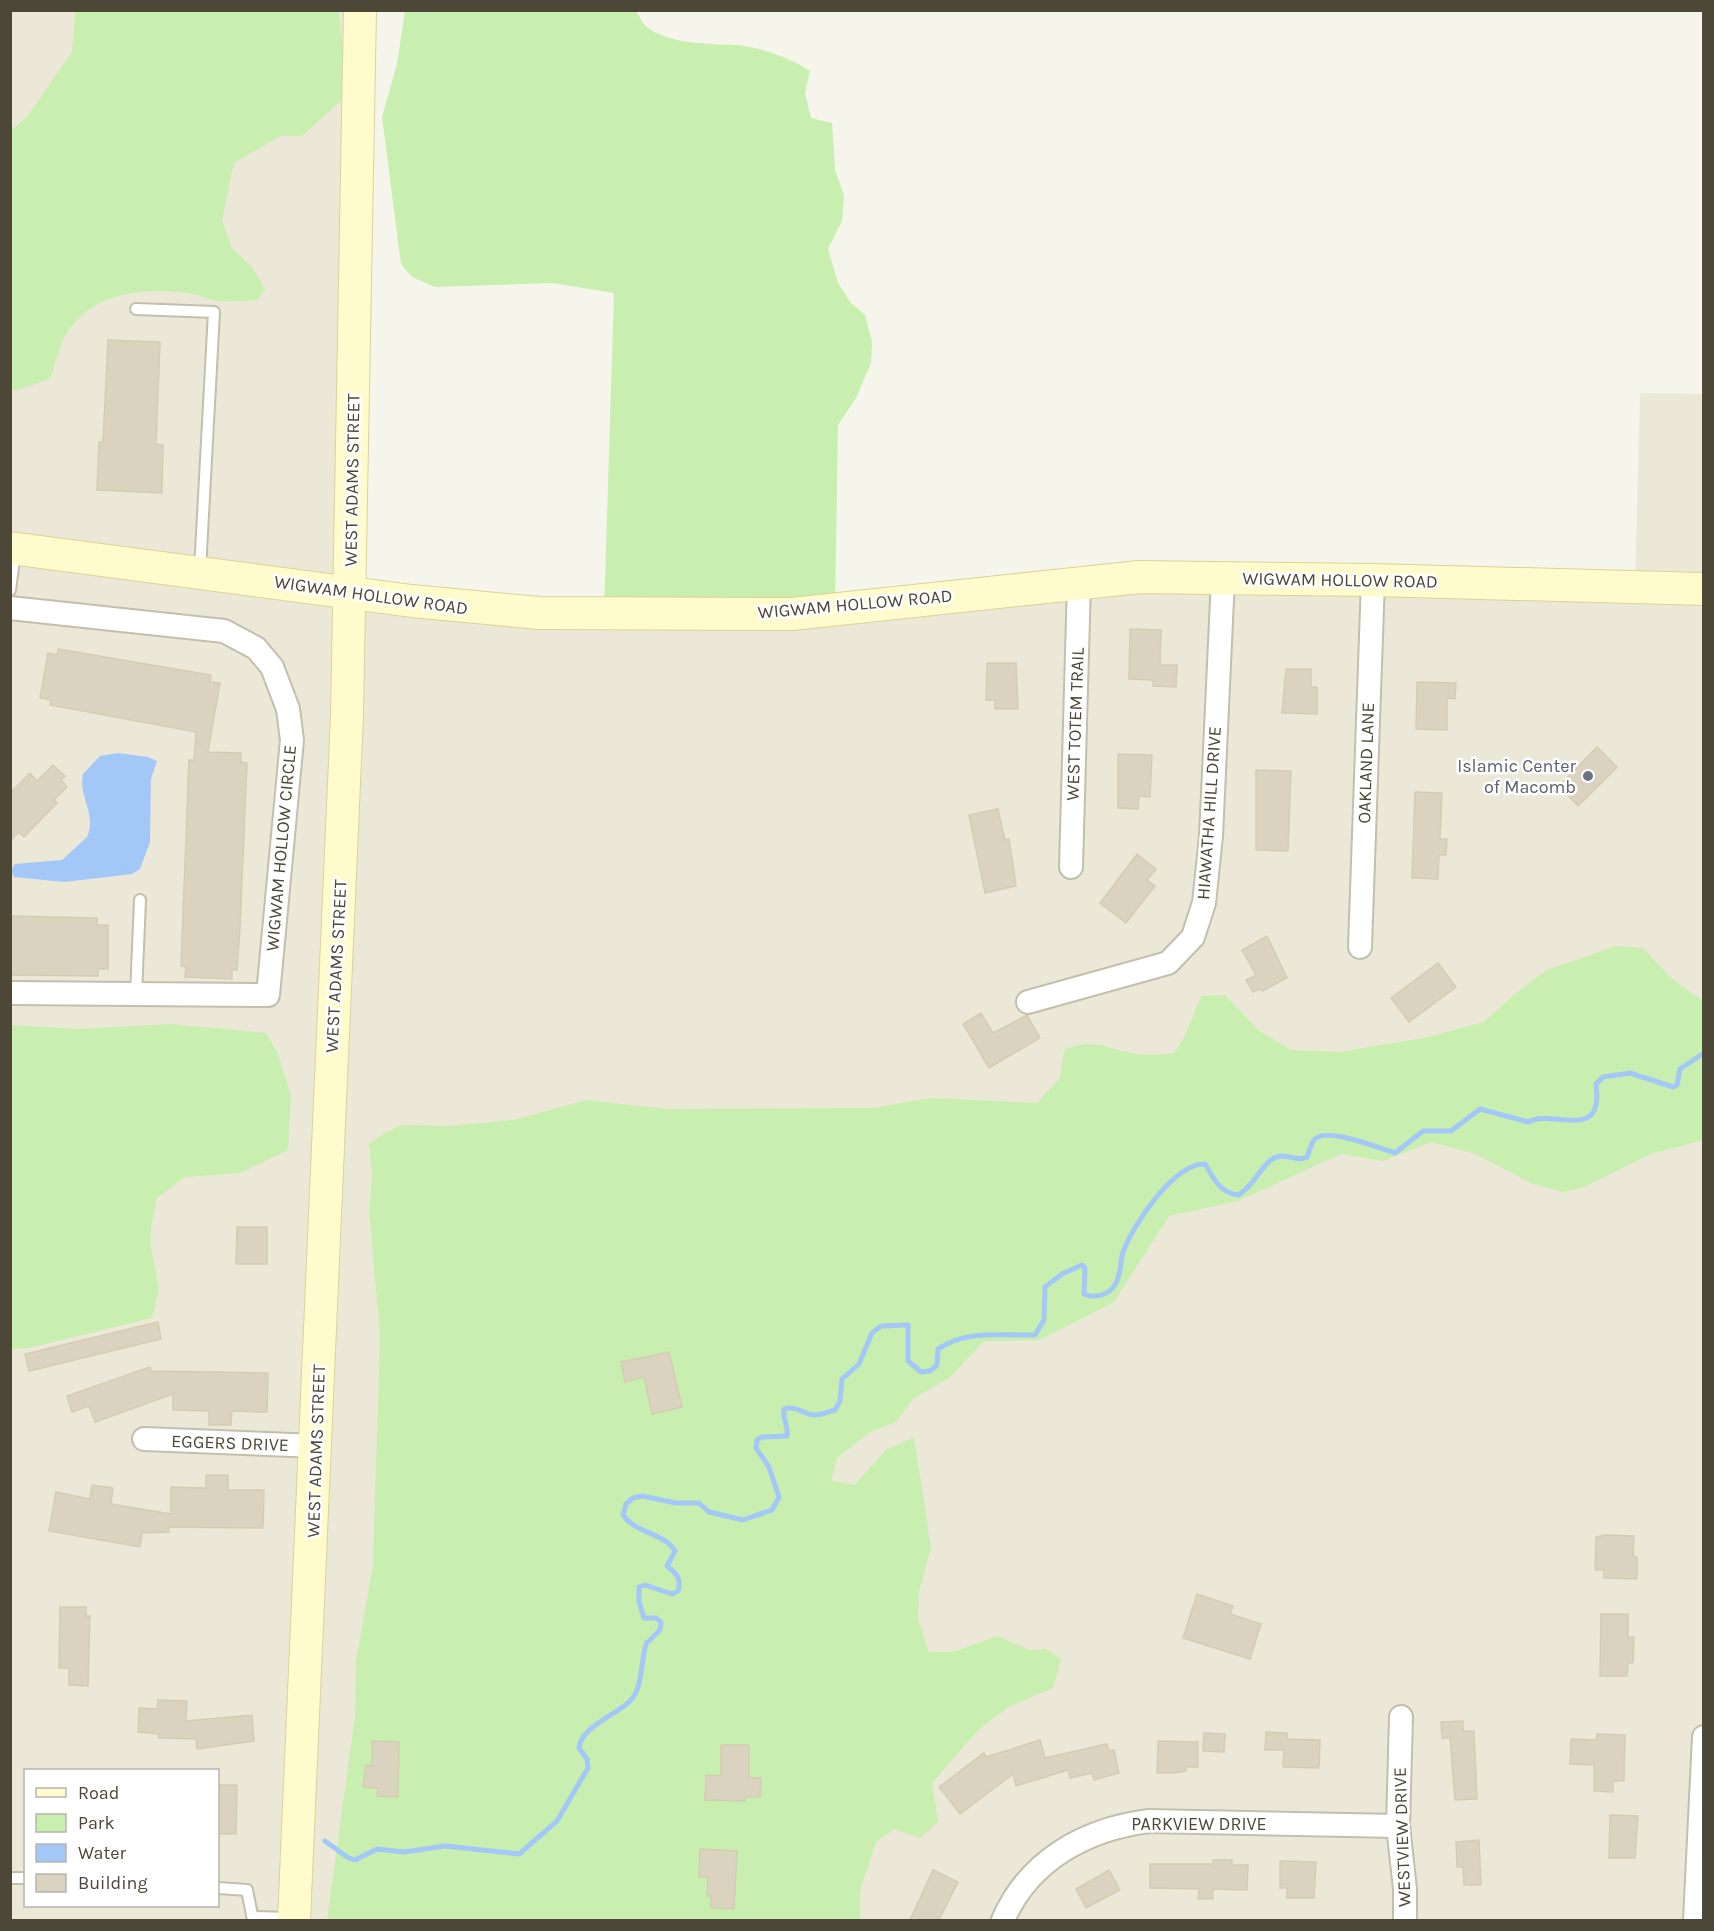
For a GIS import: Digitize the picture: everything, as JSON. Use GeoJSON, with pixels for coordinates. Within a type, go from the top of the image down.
{"type":"FeatureCollection","features":[{"type":"Feature","properties":{"kind":"street","name":"WEST ADAMS STREET"},"geometry":{"type":"LineString","coordinates":[[294,1919],[317,1446],[347,715],[360,10]]}},
{"type":"Feature","properties":{"kind":"street","name":"WIGWAM HOLLOW ROAD"},"geometry":{"type":"LineString","coordinates":[[13,548],[475,609],[539,613],[792,614],[1139,577],[1373,580],[1704,589]]}},
{"type":"Feature","properties":{"kind":"street","name":"HIAWATHA HILL DRIVE"},"geometry":{"type":"LineString","coordinates":[[1028,1002],[1168,963],[1193,937],[1201,920],[1211,836],[1223,578]]}},
{"type":"Feature","properties":{"kind":"street","name":"OAKLAND LANE"},"geometry":{"type":"LineString","coordinates":[[1360,947],[1373,580]]}},
{"type":"Feature","properties":{"kind":"street","name":"WEST TOTEM TRAIL"},"geometry":{"type":"LineString","coordinates":[[1071,867],[1079,582]]}},
{"type":"Feature","properties":{"kind":"street","name":"WIGWAM HOLLOW CIRCLE"},"geometry":{"type":"LineString","coordinates":[[10,608],[224,631],[256,648],[272,667],[288,709],[292,740],[268,995],[10,993]]}},
{"type":"Feature","properties":{"kind":"street","name":"EGGERS DRIVE"},"geometry":{"type":"LineString","coordinates":[[144,1439],[317,1446]]}},
{"type":"Feature","properties":{"kind":"street","name":"WESTVIEW DRIVE"},"geometry":{"type":"LineString","coordinates":[[1401,1717],[1398,1826],[1405,1889],[1405,1920]]}},
{"type":"Feature","properties":{"kind":"street"},"geometry":{"type":"LineString","coordinates":[[1695,1920],[1704,1737]]}},
{"type":"Feature","properties":{"kind":"street","name":"PARKVIEW DRIVE"},"geometry":{"type":"LineString","coordinates":[[1004,1920],[1020,1890],[1056,1854],[1100,1830],[1124,1824],[1149,1821],[1398,1826]]}},
{"type":"Feature","properties":{"kind":"lane"},"geometry":{"type":"LineString","coordinates":[[136,309],[214,312],[200,572]]}},
{"type":"Feature","properties":{"kind":"lane"},"geometry":{"type":"LineString","coordinates":[[10,590],[13,548]]}},
{"type":"Feature","properties":{"kind":"lane"},"geometry":{"type":"LineString","coordinates":[[136,994],[140,900]]}},
{"type":"Feature","properties":{"kind":"lane"},"geometry":{"type":"LineString","coordinates":[[219,1888],[247,1890],[254,1919],[294,1919]]}},
{"type":"Feature","properties":{"kind":"shaded area"},"geometry":{"type":"Polygon","coordinates":[[[11,11],[360,11],[349,590],[539,613],[1079,582],[1635,587],[1640,393],[1703,394],[1704,1748],[1695,1920],[11,1920],[11,11]]]}},
{"type":"Feature","properties":{"kind":"green space"},"geometry":{"type":"Polygon","coordinates":[[[75,11],[339,11],[344,64],[343,99],[302,136],[280,136],[234,163],[222,220],[232,248],[252,267],[265,289],[257,300],[217,301],[198,295],[162,291],[124,295],[106,300],[90,309],[76,321],[65,336],[50,379],[15,391],[11,389],[11,130],[26,118],[72,52],[75,11]]]}},
{"type":"Feature","properties":{"kind":"green space"},"geometry":{"type":"Polygon","coordinates":[[[405,11],[636,11],[643,23],[654,32],[676,40],[755,48],[794,62],[810,71],[805,93],[811,118],[832,123],[835,170],[844,195],[842,221],[828,249],[838,283],[851,303],[865,315],[872,342],[871,363],[856,398],[838,425],[835,609],[604,613],[614,293],[553,283],[435,287],[412,277],[401,264],[382,117],[397,64],[405,11]]]}},
{"type":"Feature","properties":{"kind":"green space"},"geometry":{"type":"Polygon","coordinates":[[[1616,946],[1643,948],[1672,979],[1703,1001],[1703,1140],[1651,1154],[1582,1188],[1562,1192],[1533,1184],[1476,1154],[1431,1142],[1383,1161],[1341,1154],[1238,1201],[1169,1216],[1114,1302],[1040,1340],[984,1341],[950,1377],[913,1399],[896,1422],[870,1432],[837,1458],[831,1481],[855,1485],[886,1450],[914,1437],[931,1548],[919,1592],[918,1619],[929,1652],[954,1652],[997,1636],[1030,1650],[1046,1649],[1061,1659],[1053,1688],[1010,1706],[979,1729],[932,1783],[938,1822],[920,1838],[894,1829],[876,1842],[860,1891],[860,1920],[327,1920],[355,1716],[356,1662],[373,1564],[380,1335],[369,1211],[372,1175],[369,1144],[386,1132],[402,1125],[448,1126],[514,1120],[586,1100],[668,1109],[872,1108],[931,1098],[1037,1103],[1060,1078],[1064,1050],[1089,1044],[1139,1054],[1174,1053],[1186,1033],[1202,996],[1225,995],[1259,1031],[1291,1050],[1339,1052],[1424,1038],[1484,1022],[1516,993],[1547,970],[1616,946]]]}},
{"type":"Feature","properties":{"kind":"green space"},"geometry":{"type":"Polygon","coordinates":[[[169,1024],[266,1033],[277,1052],[291,1096],[288,1150],[240,1173],[185,1177],[157,1198],[151,1226],[151,1248],[159,1289],[152,1318],[29,1348],[11,1349],[11,1025],[79,1029],[169,1024]]]}},
{"type":"Feature","properties":{"kind":"water"},"geometry":{"type":"Polygon","coordinates":[[[118,753],[148,757],[157,761],[151,779],[150,842],[140,869],[132,874],[64,882],[14,877],[11,870],[15,864],[62,860],[87,837],[90,820],[83,790],[83,774],[100,756],[118,753]]]}},
{"type":"Feature","properties":{"kind":"building"},"geometry":{"type":"Polygon","coordinates":[[[108,340],[160,342],[156,444],[163,445],[162,493],[97,490],[99,442],[103,442],[108,340]]]}},
{"type":"Feature","properties":{"kind":"building"},"geometry":{"type":"Polygon","coordinates":[[[1130,629],[1161,630],[1160,665],[1177,665],[1176,687],[1153,686],[1153,680],[1129,679],[1130,629]]]}},
{"type":"Feature","properties":{"kind":"building"},"geometry":{"type":"Polygon","coordinates":[[[58,649],[211,675],[210,682],[220,683],[208,752],[241,753],[241,762],[247,763],[240,928],[237,970],[232,970],[232,979],[185,977],[186,967],[181,966],[189,760],[194,760],[196,732],[50,705],[51,700],[40,698],[48,653],[57,655],[58,649]]]}},
{"type":"Feature","properties":{"kind":"building"},"geometry":{"type":"Polygon","coordinates":[[[987,663],[1016,663],[1018,709],[995,709],[995,700],[986,700],[987,663]]]}},
{"type":"Feature","properties":{"kind":"building"},"geometry":{"type":"Polygon","coordinates":[[[1286,669],[1311,669],[1311,687],[1317,687],[1317,714],[1282,713],[1286,669]]]}},
{"type":"Feature","properties":{"kind":"building"},"geometry":{"type":"Polygon","coordinates":[[[1417,682],[1456,683],[1455,699],[1447,698],[1447,730],[1416,729],[1417,682]]]}},
{"type":"Feature","properties":{"kind":"building","name":"Islamic Center of Macomb"},"geometry":{"type":"Polygon","coordinates":[[[1597,747],[1617,767],[1578,806],[1559,786],[1597,747]]]}},
{"type":"Feature","properties":{"kind":"building"},"geometry":{"type":"Polygon","coordinates":[[[1118,754],[1152,755],[1150,797],[1139,796],[1138,809],[1118,808],[1118,754]]]}},
{"type":"Feature","properties":{"kind":"building"},"geometry":{"type":"Polygon","coordinates":[[[53,765],[65,776],[61,780],[67,787],[54,800],[57,803],[24,837],[19,832],[10,841],[10,793],[30,773],[37,781],[53,765]]]}},
{"type":"Feature","properties":{"kind":"building"},"geometry":{"type":"Polygon","coordinates":[[[1256,770],[1291,771],[1288,851],[1256,850],[1256,770]]]}},
{"type":"Feature","properties":{"kind":"building"},"geometry":{"type":"Polygon","coordinates":[[[1415,792],[1442,793],[1440,839],[1447,839],[1446,855],[1439,855],[1438,879],[1412,878],[1415,792]]]}},
{"type":"Feature","properties":{"kind":"building"},"geometry":{"type":"Polygon","coordinates":[[[998,809],[1005,840],[1009,839],[1016,886],[985,893],[969,815],[998,809]]]}},
{"type":"Feature","properties":{"kind":"building"},"geometry":{"type":"Polygon","coordinates":[[[1137,854],[1156,869],[1147,880],[1155,886],[1126,923],[1100,903],[1137,854]]]}},
{"type":"Feature","properties":{"kind":"building"},"geometry":{"type":"Polygon","coordinates":[[[10,916],[97,918],[97,925],[108,925],[108,969],[98,969],[98,976],[10,975],[10,916]]]}},
{"type":"Feature","properties":{"kind":"building"},"geometry":{"type":"Polygon","coordinates":[[[1267,936],[1287,978],[1262,991],[1260,989],[1253,992],[1246,980],[1256,975],[1242,950],[1267,936]]]}},
{"type":"Feature","properties":{"kind":"building"},"geometry":{"type":"Polygon","coordinates":[[[1438,963],[1456,987],[1409,1022],[1391,998],[1438,963]]]}},
{"type":"Feature","properties":{"kind":"building"},"geometry":{"type":"Polygon","coordinates":[[[981,1013],[993,1033],[1027,1015],[1040,1038],[989,1068],[963,1024],[981,1013]]]}},
{"type":"Feature","properties":{"kind":"building"},"geometry":{"type":"Polygon","coordinates":[[[237,1227],[267,1227],[267,1264],[236,1264],[237,1227]]]}},
{"type":"Feature","properties":{"kind":"building"},"geometry":{"type":"Polygon","coordinates":[[[158,1322],[161,1339],[29,1371],[25,1354],[158,1322]]]}},
{"type":"Feature","properties":{"kind":"building"},"geometry":{"type":"Polygon","coordinates":[[[669,1352],[682,1407],[652,1414],[644,1377],[625,1382],[621,1362],[669,1352]]]}},
{"type":"Feature","properties":{"kind":"building"},"geometry":{"type":"Polygon","coordinates":[[[150,1367],[151,1371],[268,1373],[267,1412],[232,1411],[231,1425],[209,1425],[209,1411],[173,1410],[173,1394],[95,1422],[89,1406],[72,1412],[67,1396],[150,1367]]]}},
{"type":"Feature","properties":{"kind":"building"},"geometry":{"type":"Polygon","coordinates":[[[206,1475],[228,1475],[228,1490],[264,1490],[263,1528],[168,1527],[169,1532],[142,1533],[140,1547],[49,1531],[56,1492],[90,1499],[92,1485],[113,1488],[111,1504],[171,1514],[171,1487],[206,1488],[206,1475]]]}},
{"type":"Feature","properties":{"kind":"building"},"geometry":{"type":"Polygon","coordinates":[[[1634,1536],[1633,1557],[1637,1557],[1637,1579],[1604,1578],[1604,1570],[1595,1570],[1596,1537],[1634,1536]]]}},
{"type":"Feature","properties":{"kind":"building"},"geometry":{"type":"Polygon","coordinates":[[[1197,1594],[1233,1606],[1230,1614],[1261,1624],[1250,1659],[1183,1638],[1197,1594]]]}},
{"type":"Feature","properties":{"kind":"building"},"geometry":{"type":"Polygon","coordinates":[[[60,1607],[86,1607],[86,1616],[90,1616],[88,1686],[69,1685],[69,1668],[59,1668],[60,1607]]]}},
{"type":"Feature","properties":{"kind":"building"},"geometry":{"type":"Polygon","coordinates":[[[1601,1614],[1628,1614],[1628,1637],[1634,1637],[1633,1663],[1628,1663],[1627,1676],[1600,1676],[1601,1614]]]}},
{"type":"Feature","properties":{"kind":"building"},"geometry":{"type":"Polygon","coordinates":[[[158,1700],[187,1701],[186,1721],[252,1715],[254,1741],[197,1749],[196,1739],[159,1738],[159,1734],[138,1732],[139,1708],[157,1709],[158,1700]]]}},
{"type":"Feature","properties":{"kind":"building"},"geometry":{"type":"Polygon","coordinates":[[[1463,1721],[1463,1731],[1474,1731],[1477,1799],[1455,1800],[1450,1738],[1442,1738],[1441,1722],[1463,1721]]]}},
{"type":"Feature","properties":{"kind":"building"},"geometry":{"type":"Polygon","coordinates":[[[1266,1732],[1287,1733],[1287,1739],[1320,1740],[1319,1768],[1283,1767],[1284,1750],[1265,1750],[1266,1732]]]}},
{"type":"Feature","properties":{"kind":"building"},"geometry":{"type":"Polygon","coordinates":[[[1204,1733],[1225,1734],[1224,1752],[1203,1751],[1204,1733]]]}},
{"type":"Feature","properties":{"kind":"building"},"geometry":{"type":"Polygon","coordinates":[[[1597,1734],[1625,1735],[1624,1781],[1613,1781],[1613,1792],[1594,1791],[1594,1765],[1570,1764],[1571,1739],[1596,1740],[1597,1734]]]}},
{"type":"Feature","properties":{"kind":"building"},"geometry":{"type":"Polygon","coordinates":[[[1040,1740],[1045,1758],[1107,1744],[1109,1751],[1114,1750],[1119,1773],[1094,1780],[1092,1773],[1070,1778],[1068,1770],[1016,1786],[1013,1774],[960,1814],[939,1787],[984,1753],[986,1757],[1040,1740]]]}},
{"type":"Feature","properties":{"kind":"building"},"geometry":{"type":"Polygon","coordinates":[[[372,1741],[399,1742],[398,1797],[377,1796],[378,1788],[363,1787],[366,1765],[372,1766],[372,1741]]]}},
{"type":"Feature","properties":{"kind":"building"},"geometry":{"type":"Polygon","coordinates":[[[1158,1741],[1198,1742],[1198,1767],[1186,1767],[1186,1771],[1173,1773],[1157,1773],[1158,1741]]]}},
{"type":"Feature","properties":{"kind":"building"},"geometry":{"type":"Polygon","coordinates":[[[721,1745],[749,1745],[749,1778],[761,1778],[760,1797],[746,1797],[745,1801],[705,1800],[706,1775],[721,1776],[721,1745]]]}},
{"type":"Feature","properties":{"kind":"building"},"geometry":{"type":"Polygon","coordinates":[[[219,1785],[237,1785],[236,1834],[219,1834],[219,1785]]]}},
{"type":"Feature","properties":{"kind":"building"},"geometry":{"type":"Polygon","coordinates":[[[1610,1815],[1638,1816],[1635,1858],[1609,1858],[1610,1815]]]}},
{"type":"Feature","properties":{"kind":"building"},"geometry":{"type":"Polygon","coordinates":[[[1479,1840],[1481,1885],[1464,1885],[1463,1867],[1457,1867],[1456,1842],[1479,1840]]]}},
{"type":"Feature","properties":{"kind":"building"},"geometry":{"type":"Polygon","coordinates":[[[700,1849],[737,1851],[734,1909],[711,1908],[711,1896],[707,1896],[708,1877],[699,1877],[700,1849]]]}},
{"type":"Feature","properties":{"kind":"building"},"geometry":{"type":"Polygon","coordinates":[[[1213,1860],[1232,1860],[1232,1865],[1248,1865],[1247,1890],[1213,1889],[1213,1899],[1198,1899],[1199,1889],[1150,1888],[1150,1864],[1213,1864],[1213,1860]]]}},
{"type":"Feature","properties":{"kind":"building"},"geometry":{"type":"Polygon","coordinates":[[[1280,1861],[1316,1862],[1314,1898],[1287,1898],[1287,1888],[1280,1888],[1280,1861]]]}},
{"type":"Feature","properties":{"kind":"building"},"geometry":{"type":"Polygon","coordinates":[[[933,1870],[958,1882],[939,1920],[910,1920],[933,1870]]]}},
{"type":"Feature","properties":{"kind":"building"},"geometry":{"type":"Polygon","coordinates":[[[1109,1870],[1120,1890],[1086,1908],[1076,1889],[1109,1870]]]}},
{"type":"Feature","properties":{"kind":"waterway"},"geometry":{"type":"LineString","coordinates":[[650,1640],[660,1630],[661,1622],[656,1618],[644,1618],[639,1602],[639,1587],[645,1585],[672,1594],[678,1591],[678,1577],[667,1566],[675,1551],[664,1540],[628,1521],[623,1515],[626,1504],[633,1498],[642,1496],[676,1503],[699,1503],[709,1512],[743,1520],[772,1510],[779,1497],[769,1467],[756,1448],[757,1440],[762,1437],[787,1436],[784,1409],[795,1408],[816,1415],[835,1410],[840,1401],[842,1379],[859,1364],[872,1333],[881,1326],[908,1325],[908,1361],[921,1372],[930,1371],[937,1365],[938,1349],[949,1343],[973,1336],[1035,1335],[1044,1320],[1045,1287],[1062,1274],[1082,1265],[1085,1268],[1084,1294],[1097,1296],[1110,1290],[1118,1279],[1123,1252],[1128,1240],[1145,1212],[1168,1184],[1193,1166],[1205,1164],[1214,1180],[1222,1188],[1238,1195],[1271,1160],[1280,1156],[1298,1159],[1307,1157],[1311,1145],[1321,1136],[1341,1137],[1395,1153],[1423,1131],[1451,1131],[1480,1109],[1528,1122],[1539,1119],[1585,1119],[1592,1113],[1596,1102],[1596,1084],[1603,1077],[1630,1073],[1673,1087],[1677,1085],[1680,1069],[1704,1053]]}},
{"type":"Feature","properties":{"kind":"waterway"},"geometry":{"type":"LineString","coordinates":[[325,1841],[355,1860],[377,1849],[404,1852],[445,1846],[519,1854],[557,1821],[588,1768],[587,1759],[579,1748],[586,1734],[624,1706],[634,1695],[640,1681],[647,1642]]}},
{"type":"Feature","properties":{"kind":"place","name":"Islamic Center of Macomb"},"geometry":{"type":"Point","coordinates":[1588,776]}}]}
